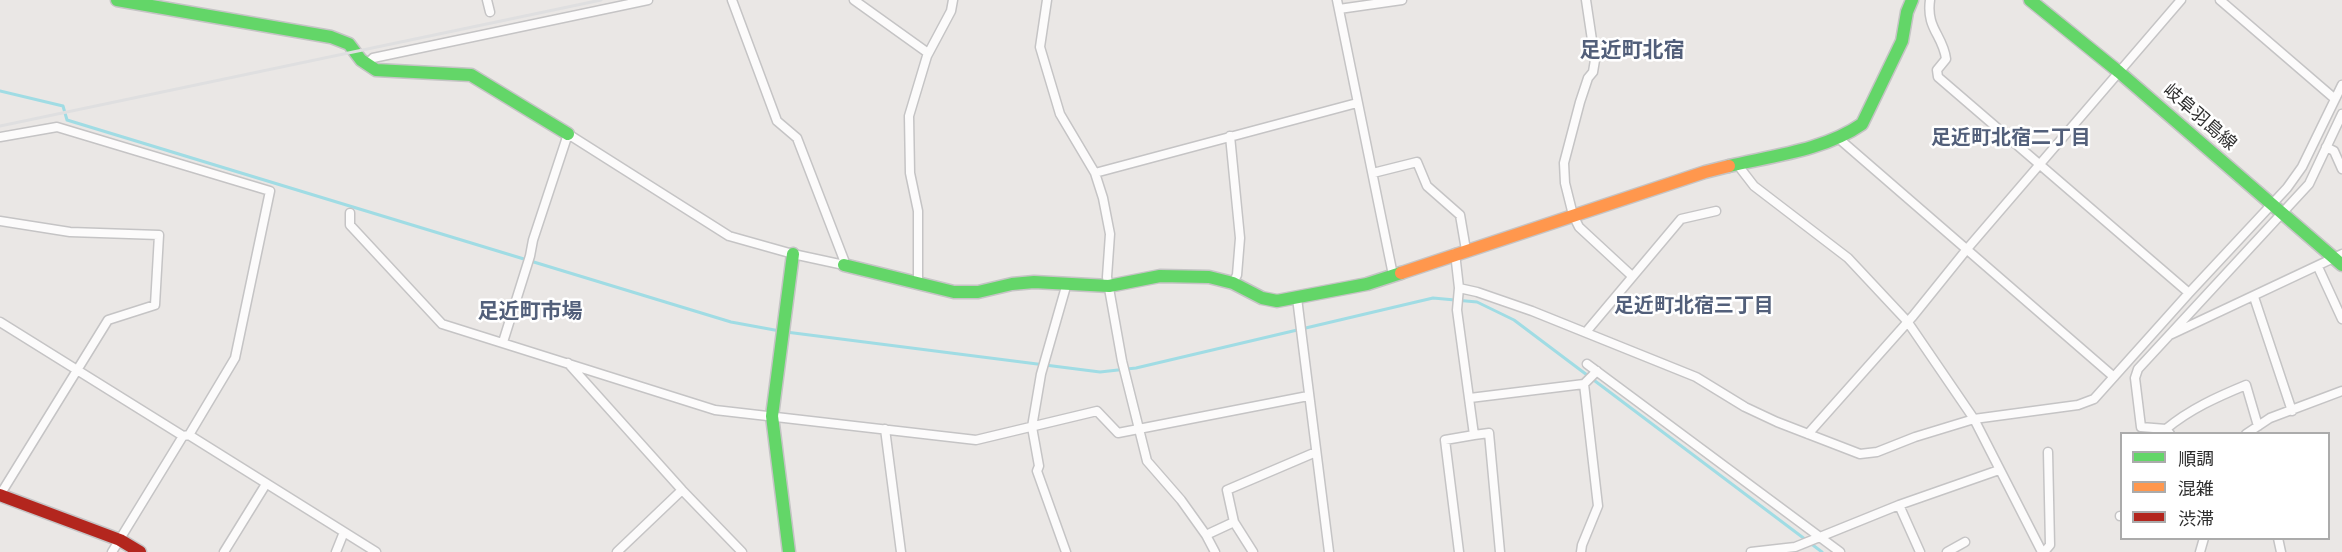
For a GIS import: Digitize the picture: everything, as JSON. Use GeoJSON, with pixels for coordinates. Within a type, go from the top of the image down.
{"type":"FeatureCollection","features":[{"type":"Feature","properties":{"kind":"street"},"geometry":{"type":"LineString","coordinates":[[117,0],[331,37],[349,44],[371,69],[385,72],[442,72],[471,75],[729,236],[793,254],[954,292],[978,292],[1012,284],[1034,282],[1109,286],[1160,276],[1184,276],[1209,277],[1233,283],[1262,298],[1277,301],[1367,284],[1705,172],[1788,152],[1837,137],[1862,124],[1868,115],[1902,41],[1907,12],[1912,0]]}},
{"type":"Feature","properties":{"kind":"street"},"geometry":{"type":"LineString","coordinates":[[487,0],[490,12]]}},
{"type":"Feature","properties":{"kind":"street"},"geometry":{"type":"LineString","coordinates":[[366,65],[373,58],[648,0]]}},
{"type":"Feature","properties":{"kind":"street"},"geometry":{"type":"LineString","coordinates":[[732,0],[777,121],[797,138],[844,265]]}},
{"type":"Feature","properties":{"kind":"street"},"geometry":{"type":"LineString","coordinates":[[854,0],[928,53]]}},
{"type":"Feature","properties":{"kind":"street"},"geometry":{"type":"LineString","coordinates":[[918,284],[918,211],[910,173],[909,116],[928,53],[951,11],[953,0]]}},
{"type":"Feature","properties":{"kind":"street"},"geometry":{"type":"LineString","coordinates":[[1047,0],[1041,46],[1060,114],[1095,173],[1110,234],[1107,277],[1122,361],[1147,461],[1162,476],[1206,535],[1215,552]]}},
{"type":"Feature","properties":{"kind":"street"},"geometry":{"type":"LineString","coordinates":[[1393,275],[1338,5],[1402,0]]}},
{"type":"Feature","properties":{"kind":"street"},"geometry":{"type":"LineString","coordinates":[[1586,0],[1595,60],[1593,72],[1588,78],[1580,102],[1564,163],[1565,183],[1573,215],[1579,227],[1632,276]]}},
{"type":"Feature","properties":{"kind":"street"},"geometry":{"type":"LineString","coordinates":[[1930,0],[1930,22],[1945,51],[1946,59],[1938,70],[1938,77],[2189,293]]}},
{"type":"Feature","properties":{"kind":"street","name":"岐阜羽島線"},"geometry":{"type":"LineString","coordinates":[[2030,0],[2119,72],[2271,204],[2339,259]]}},
{"type":"Feature","properties":{"kind":"street"},"geometry":{"type":"LineString","coordinates":[[1808,434],[2181,0]]}},
{"type":"Feature","properties":{"kind":"street"},"geometry":{"type":"LineString","coordinates":[[2220,0],[2335,99]]}},
{"type":"Feature","properties":{"kind":"street"},"geometry":{"type":"LineString","coordinates":[[1459,288],[1510,303],[1696,377],[1745,407],[1776,422],[1860,454],[1877,452],[1915,436],[1974,419],[2087,404],[2288,188],[2302,168],[2342,85]]}},
{"type":"Feature","properties":{"kind":"street"},"geometry":{"type":"LineString","coordinates":[[1095,173],[1357,103]]}},
{"type":"Feature","properties":{"kind":"street"},"geometry":{"type":"LineString","coordinates":[[2258,426],[2246,385],[2180,417],[2168,431],[2141,427],[2135,378],[2139,369],[2167,337],[2309,184],[2342,114]]}},
{"type":"Feature","properties":{"kind":"street"},"geometry":{"type":"LineString","coordinates":[[0,137],[57,127],[270,190],[236,358],[112,552]]}},
{"type":"Feature","properties":{"kind":"street"},"geometry":{"type":"LineString","coordinates":[[503,342],[568,134]]}},
{"type":"Feature","properties":{"kind":"street"},"geometry":{"type":"LineString","coordinates":[[1230,136],[1240,238],[1237,275],[1233,283]]}},
{"type":"Feature","properties":{"kind":"street"},"geometry":{"type":"LineString","coordinates":[[1837,137],[2114,377]]}},
{"type":"Feature","properties":{"kind":"street"},"geometry":{"type":"LineString","coordinates":[[2326,147],[2334,151],[2342,169]]}},
{"type":"Feature","properties":{"kind":"street"},"geometry":{"type":"LineString","coordinates":[[1373,173],[1417,162],[1427,186],[1460,215],[1461,251],[1457,310],[1474,435]]}},
{"type":"Feature","properties":{"kind":"street"},"geometry":{"type":"LineString","coordinates":[[1737,164],[1754,186],[1848,258],[1907,321],[1974,419],[2043,552],[2050,545],[2048,452]]}},
{"type":"Feature","properties":{"kind":"street"},"geometry":{"type":"LineString","coordinates":[[1586,332],[1681,219],[1716,211]]}},
{"type":"Feature","properties":{"kind":"street"},"geometry":{"type":"LineString","coordinates":[[350,213],[350,225],[442,324],[715,410],[976,440],[1097,411],[1118,433],[1308,396]]}},
{"type":"Feature","properties":{"kind":"street"},"geometry":{"type":"LineString","coordinates":[[0,220],[70,232],[159,235],[155,305],[108,320],[0,495],[120,540],[140,552]]}},
{"type":"Feature","properties":{"kind":"street"},"geometry":{"type":"LineString","coordinates":[[789,552],[772,416],[793,254]]}},
{"type":"Feature","properties":{"kind":"street"},"geometry":{"type":"LineString","coordinates":[[2167,337],[2339,259]]}},
{"type":"Feature","properties":{"kind":"street"},"geometry":{"type":"LineString","coordinates":[[2318,267],[2342,319]]}},
{"type":"Feature","properties":{"kind":"street"},"geometry":{"type":"LineString","coordinates":[[1066,552],[1037,471],[1040,466],[1032,427],[1041,375],[1067,283]]}},
{"type":"Feature","properties":{"kind":"street"},"geometry":{"type":"LineString","coordinates":[[2254,297],[2292,411]]}},
{"type":"Feature","properties":{"kind":"street"},"geometry":{"type":"LineString","coordinates":[[1297,298],[1329,552]]}},
{"type":"Feature","properties":{"kind":"street"},"geometry":{"type":"LineString","coordinates":[[0,322],[376,552]]}},
{"type":"Feature","properties":{"kind":"street"},"geometry":{"type":"LineString","coordinates":[[567,363],[682,490],[742,552]]}},
{"type":"Feature","properties":{"kind":"street"},"geometry":{"type":"LineString","coordinates":[[1587,364],[1840,552]]}},
{"type":"Feature","properties":{"kind":"street"},"geometry":{"type":"LineString","coordinates":[[1470,398],[1584,384],[1597,371]]}},
{"type":"Feature","properties":{"kind":"street"},"geometry":{"type":"LineString","coordinates":[[1581,552],[1598,506],[1584,384]]}},
{"type":"Feature","properties":{"kind":"street"},"geometry":{"type":"LineString","coordinates":[[2249,432],[2271,418],[2342,391]]}},
{"type":"Feature","properties":{"kind":"street"},"geometry":{"type":"LineString","coordinates":[[885,429],[901,552]]}},
{"type":"Feature","properties":{"kind":"street"},"geometry":{"type":"LineString","coordinates":[[1459,552],[1445,441],[1489,433],[1500,552]]}},
{"type":"Feature","properties":{"kind":"street"},"geometry":{"type":"LineString","coordinates":[[1253,552],[1234,522],[1227,490],[1316,452]]}},
{"type":"Feature","properties":{"kind":"street"},"geometry":{"type":"LineString","coordinates":[[1751,552],[1799,549],[1821,537],[1899,505],[1999,470]]}},
{"type":"Feature","properties":{"kind":"street"},"geometry":{"type":"LineString","coordinates":[[224,552],[266,484]]}},
{"type":"Feature","properties":{"kind":"street"},"geometry":{"type":"LineString","coordinates":[[617,552],[682,490]]}},
{"type":"Feature","properties":{"kind":"street"},"geometry":{"type":"LineString","coordinates":[[1899,505],[1920,552]]}},
{"type":"Feature","properties":{"kind":"street"},"geometry":{"type":"LineString","coordinates":[[1206,535],[1234,522]]}},
{"type":"Feature","properties":{"kind":"street"},"geometry":{"type":"LineString","coordinates":[[336,552],[344,532]]}},
{"type":"Feature","properties":{"kind":"street"},"geometry":{"type":"LineString","coordinates":[[1947,552],[1965,542]]}},
{"type":"Feature","properties":{"kind":"waterway"},"geometry":{"type":"LineString","coordinates":[[0,91],[63,106],[67,120],[731,322],[780,331]]}},
{"type":"Feature","properties":{"kind":"waterway"},"geometry":{"type":"LineString","coordinates":[[786,332],[1100,372],[1136,368],[1433,298],[1477,302],[1514,320],[1822,552]]}},
{"type":"Feature","properties":{"kind":"railway"},"geometry":{"type":"LineString","coordinates":[[0,126],[601,0]]}},
{"type":"Feature","properties":{"kind":"traffic: fast"},"geometry":{"type":"LineString","coordinates":[[117,0],[331,37],[349,44],[361,60],[376,70],[471,75],[568,134]]}},
{"type":"Feature","properties":{"kind":"traffic: fast"},"geometry":{"type":"LineString","coordinates":[[1729,166],[1815,146],[1862,124],[1902,41],[1907,12],[1912,0]]}},
{"type":"Feature","properties":{"kind":"traffic: fast"},"geometry":{"type":"LineString","coordinates":[[2030,0],[2119,72],[2342,265]]}},
{"type":"Feature","properties":{"kind":"traffic: fast"},"geometry":{"type":"LineString","coordinates":[[789,552],[772,416],[793,254]]}},
{"type":"Feature","properties":{"kind":"traffic: fast"},"geometry":{"type":"LineString","coordinates":[[844,265],[954,292],[978,292],[1012,284],[1034,282],[1109,286],[1160,276],[1209,277],[1233,283],[1262,298],[1277,301],[1367,284],[1401,273]]}},
{"type":"Feature","properties":{"kind":"traffic: slow"},"geometry":{"type":"LineString","coordinates":[[1401,273],[1729,166]]}},
{"type":"Feature","properties":{"kind":"traffic: jam"},"geometry":{"type":"LineString","coordinates":[[0,495],[120,540],[140,552]]}},
{"type":"Feature","properties":{"kind":"district","name":"足近町北宿"},"geometry":{"type":"Point","coordinates":[1632,52]}},
{"type":"Feature","properties":{"kind":"district","name":"足近町北宿二丁目"},"geometry":{"type":"Point","coordinates":[2011,139]}},
{"type":"Feature","properties":{"kind":"district","name":"足近町北宿三丁目"},"geometry":{"type":"Point","coordinates":[1694,307]}},
{"type":"Feature","properties":{"kind":"district","name":"足近町市場"},"geometry":{"type":"Point","coordinates":[530,313]}}]}
